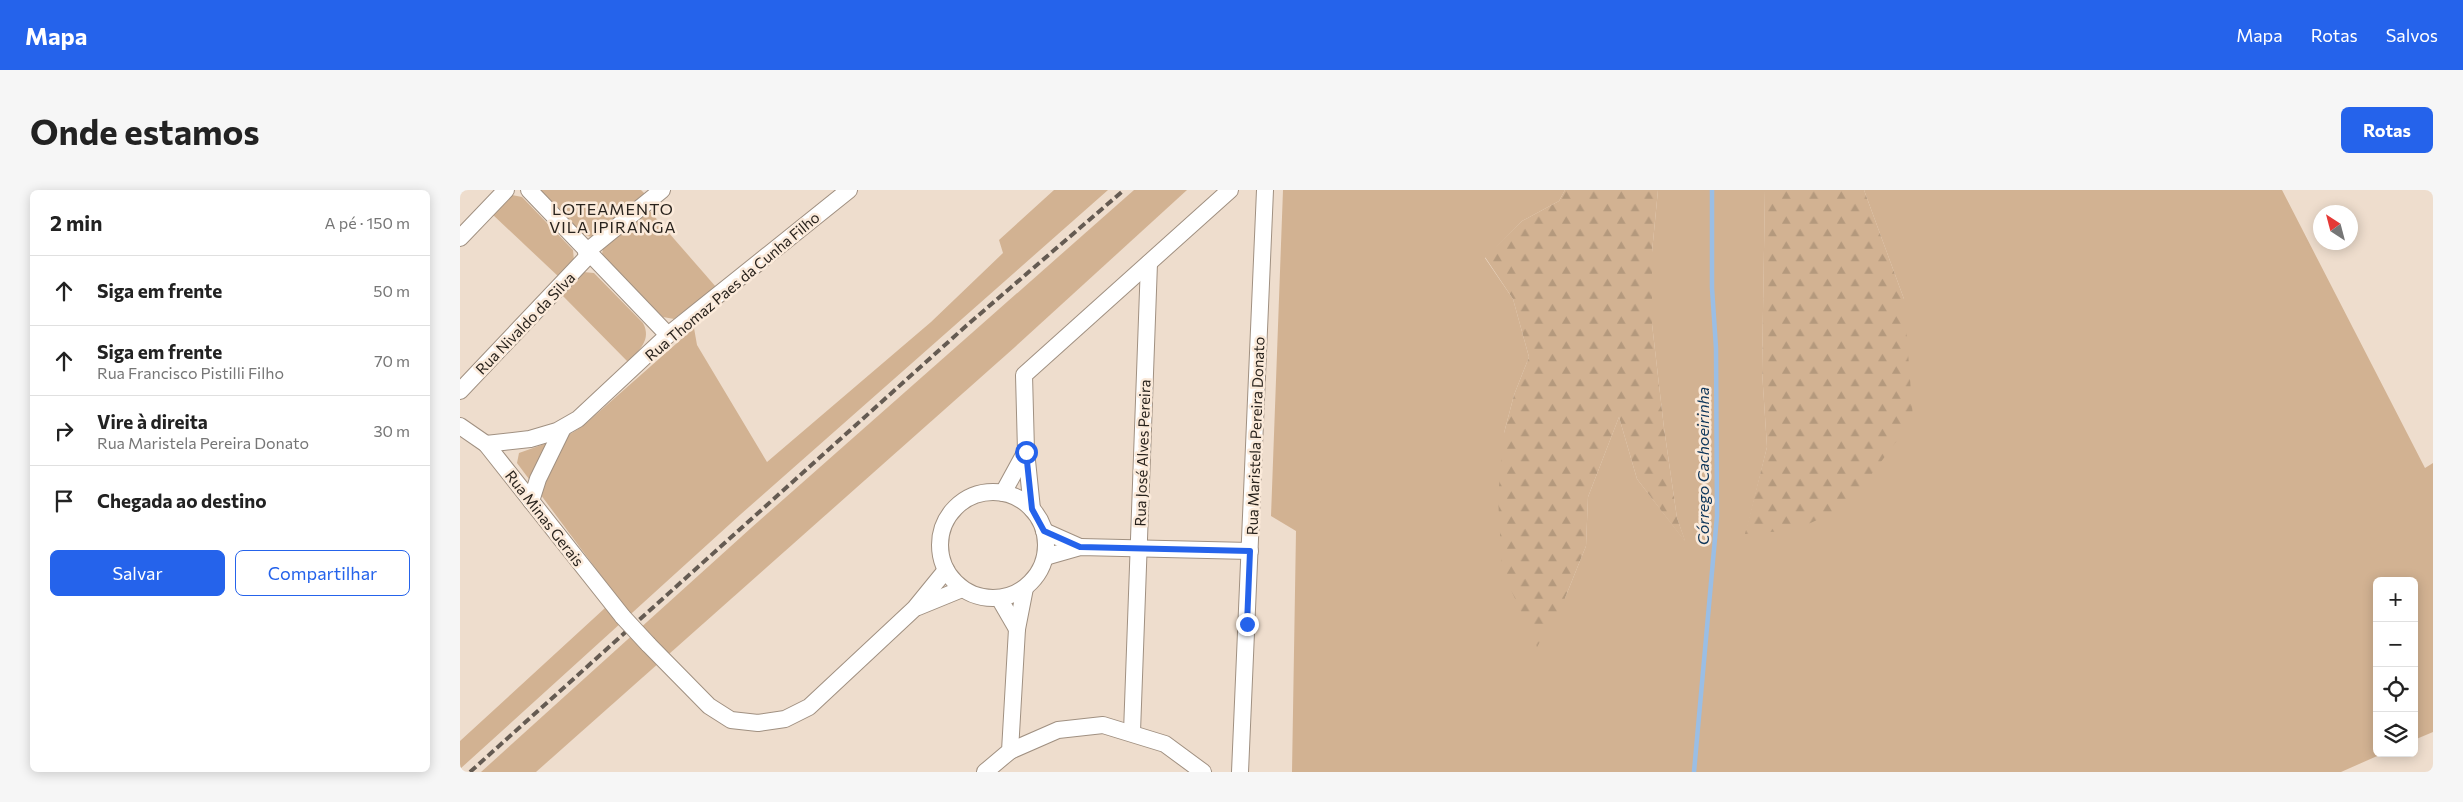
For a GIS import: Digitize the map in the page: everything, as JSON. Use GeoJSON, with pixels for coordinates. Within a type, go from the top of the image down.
{"type":"FeatureCollection","features":[{"type":"Feature","properties":{"kind":"street"},"geometry":{"type":"LineString","coordinates":[[460,238],[506,190]]}},
{"type":"Feature","properties":{"kind":"street"},"geometry":{"type":"LineString","coordinates":[[529,190],[668,336]]}},
{"type":"Feature","properties":{"kind":"street","name":"Rua Nivaldo da Silva"},"geometry":{"type":"LineString","coordinates":[[460,392],[588,254],[662,190]]}},
{"type":"Feature","properties":{"kind":"street","name":"Rua Thomaz Paes da Cunha Filho"},"geometry":{"type":"LineString","coordinates":[[486,444],[530,439],[563,428],[592,409],[668,336],[849,190]]}},
{"type":"Feature","properties":{"kind":"street"},"geometry":{"type":"LineString","coordinates":[[1032,509],[1018,498],[1003,493],[983,494],[974,496],[950,514],[940,541],[942,561],[946,570],[962,588],[980,597],[999,598],[1025,588],[1038,574],[1045,557],[1044,531],[1032,509],[1026,452],[1024,375],[1230,190]]}},
{"type":"Feature","properties":{"kind":"street","name":"Rua Maristela Pereira Donato"},"geometry":{"type":"LineString","coordinates":[[1240,772],[1264,190]]}},
{"type":"Feature","properties":{"kind":"street","name":"Rua José Alves Pereira"},"geometry":{"type":"LineString","coordinates":[[1132,732],[1149,263]]}},
{"type":"Feature","properties":{"kind":"street","name":"Rua Minas Gerais"},"geometry":{"type":"LineString","coordinates":[[460,426],[486,444],[623,617],[708,706],[731,720],[758,724],[785,719],[809,707],[916,608]]}},
{"type":"Feature","properties":{"kind":"street"},"geometry":{"type":"LineString","coordinates":[[531,501],[538,479],[563,428]]}},
{"type":"Feature","properties":{"kind":"street"},"geometry":{"type":"LineString","coordinates":[[1003,493],[1026,452]]}},
{"type":"Feature","properties":{"kind":"street"},"geometry":{"type":"LineString","coordinates":[[1044,531],[1080,547]]}},
{"type":"Feature","properties":{"kind":"street"},"geometry":{"type":"LineString","coordinates":[[1045,557],[1080,547],[1139,550],[1250,551]]}},
{"type":"Feature","properties":{"kind":"street"},"geometry":{"type":"LineString","coordinates":[[916,608],[946,570]]}},
{"type":"Feature","properties":{"kind":"street"},"geometry":{"type":"LineString","coordinates":[[916,608],[962,588]]}},
{"type":"Feature","properties":{"kind":"street"},"geometry":{"type":"LineString","coordinates":[[1010,751],[1017,629],[1025,588]]}},
{"type":"Feature","properties":{"kind":"street"},"geometry":{"type":"LineString","coordinates":[[999,598],[1017,629]]}},
{"type":"Feature","properties":{"kind":"street"},"geometry":{"type":"LineString","coordinates":[[986,772],[1010,751],[1058,730],[1103,725],[1132,732],[1166,744],[1203,772]]}},
{"type":"Feature","properties":{"kind":"green space"},"geometry":{"type":"Polygon","coordinates":[[[539,190],[641,190],[646,195],[593,237],[582,235],[539,190]]]}},
{"type":"Feature","properties":{"kind":"green space"},"geometry":{"type":"Polygon","coordinates":[[[1054,190],[1108,190],[741,514],[460,769],[460,741],[617,597],[517,463],[519,453],[567,436],[583,426],[694,328],[697,345],[767,462],[931,322],[1003,253],[999,240],[1054,190]]]}},
{"type":"Feature","properties":{"kind":"green space"},"geometry":{"type":"Polygon","coordinates":[[[1134,190],[1187,190],[1015,347],[536,772],[481,772],[751,528],[1134,190]]]}},
{"type":"Feature","properties":{"kind":"green space"},"geometry":{"type":"Polygon","coordinates":[[[1283,190],[1565,190],[1559,201],[1522,221],[1485,258],[1513,299],[1529,357],[1514,395],[1504,433],[1565,598],[1586,546],[1588,497],[1619,417],[1637,479],[1685,541],[1677,518],[1652,324],[1652,252],[1658,190],[1765,190],[1762,371],[1767,447],[1746,533],[1904,299],[1864,190],[2282,190],[2425,468],[2433,463],[2433,732],[2418,738],[2418,577],[2373,577],[2373,757],[2375,757],[2341,772],[1292,772],[1296,531],[1271,516],[1283,190]]]}},
{"type":"Feature","properties":{"kind":"green space"},"geometry":{"type":"Polygon","coordinates":[[[1565,190],[1658,190],[1652,252],[1652,324],[1677,518],[1686,543],[1637,479],[1619,417],[1588,497],[1586,546],[1565,598],[1537,647],[1502,570],[1498,497],[1504,433],[1514,395],[1529,357],[1513,299],[1485,257],[1522,221],[1559,201],[1565,190]]]}},
{"type":"Feature","properties":{"kind":"green space"},"geometry":{"type":"Polygon","coordinates":[[[1765,190],[1864,190],[1904,299],[1913,419],[1848,506],[1795,530],[1745,534],[1767,447],[1762,371],[1765,190]]]}},
{"type":"Feature","properties":{"kind":"green space"},"geometry":{"type":"Polygon","coordinates":[[[512,195],[522,197],[573,250],[574,261],[560,278],[492,214],[512,195]]]}},
{"type":"Feature","properties":{"kind":"green space"},"geometry":{"type":"Polygon","coordinates":[[[648,209],[716,287],[674,319],[663,317],[602,255],[603,247],[648,209]]]}},
{"type":"Feature","properties":{"kind":"green space"},"geometry":{"type":"Polygon","coordinates":[[[583,272],[594,273],[643,323],[646,335],[645,340],[640,349],[628,362],[561,294],[583,272]]]}},
{"type":"Feature","properties":{"kind":"waterway","name":"Córrego Cachoeirinha"},"geometry":{"type":"LineString","coordinates":[[1694,772],[1717,516],[1716,348],[1712,288],[1712,190]]}},
{"type":"Feature","properties":{"kind":"railway"},"geometry":{"type":"LineString","coordinates":[[470,772],[966,326],[1124,190]]}},
{"type":"Feature","properties":{"kind":"district","name":"LOTEAMENTO VILA IPIRANGA"},"geometry":{"type":"Point","coordinates":[613,217]}},
{"type":"Feature","properties":{"kind":"route"},"geometry":{"type":"LineString","coordinates":[[1026,452],[1032,509],[1042,523],[1044,531],[1080,547],[1139,550],[1250,551],[1247,624]]}}]}
